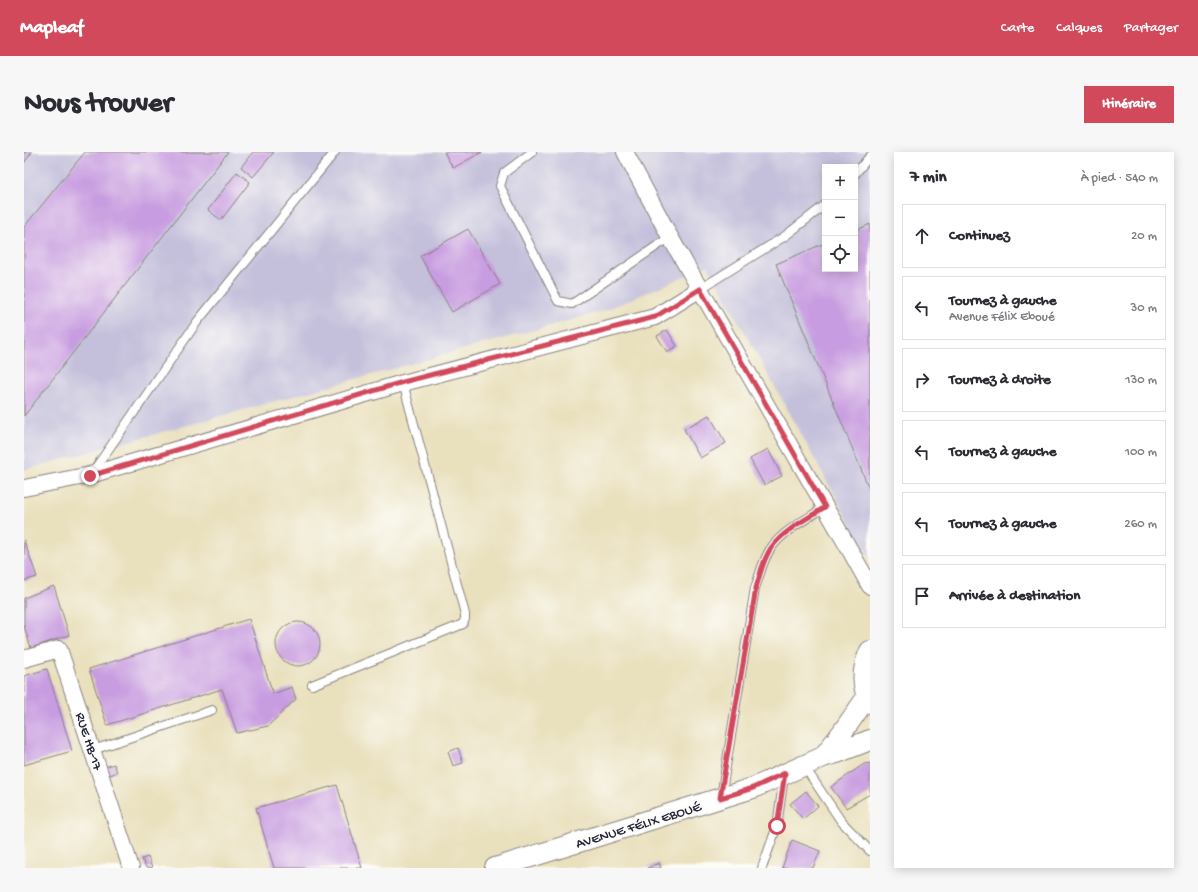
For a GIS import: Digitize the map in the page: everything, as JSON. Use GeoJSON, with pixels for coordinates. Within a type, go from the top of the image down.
{"type":"FeatureCollection","features":[{"type":"Feature","properties":{"kind":"street"},"geometry":{"type":"LineString","coordinates":[[626,152],[670,237],[825,507],[869,587]]}},
{"type":"Feature","properties":{"kind":"street"},"geometry":{"type":"LineString","coordinates":[[24,488],[90,476],[403,382],[655,317],[700,289]]}},
{"type":"Feature","properties":{"kind":"street","name":"RUE HB-17"},"geometry":{"type":"LineString","coordinates":[[24,659],[59,649],[131,868]]}},
{"type":"Feature","properties":{"kind":"street"},"geometry":{"type":"LineString","coordinates":[[868,700],[863,678],[864,669],[870,651]]}},
{"type":"Feature","properties":{"kind":"street","name":"AVENUE FÉLIX EBOUÉ"},"geometry":{"type":"LineString","coordinates":[[822,757],[868,700]]}},
{"type":"Feature","properties":{"kind":"street","name":"AVENUE FÉLIX EBOUÉ"},"geometry":{"type":"LineString","coordinates":[[495,868],[753,788],[822,757],[837,753],[870,740]]}},
{"type":"Feature","properties":{"kind":"lane"},"geometry":{"type":"LineString","coordinates":[[90,476],[197,322],[335,152]]}},
{"type":"Feature","properties":{"kind":"lane"},"geometry":{"type":"LineString","coordinates":[[532,152],[504,173],[500,186],[558,301],[572,304],[670,237]]}},
{"type":"Feature","properties":{"kind":"lane"},"geometry":{"type":"LineString","coordinates":[[858,170],[870,156]]}},
{"type":"Feature","properties":{"kind":"lane"},"geometry":{"type":"LineString","coordinates":[[700,289],[785,236],[822,207]]}},
{"type":"Feature","properties":{"kind":"lane"},"geometry":{"type":"LineString","coordinates":[[312,685],[463,624],[465,619],[465,614],[403,382]]}},
{"type":"Feature","properties":{"kind":"lane"},"geometry":{"type":"LineString","coordinates":[[720,798],[756,588],[764,564],[770,549],[780,538],[825,507]]}},
{"type":"Feature","properties":{"kind":"lane"},"geometry":{"type":"LineString","coordinates":[[93,750],[212,710]]}},
{"type":"Feature","properties":{"kind":"lane"},"geometry":{"type":"LineString","coordinates":[[803,765],[840,821],[870,851]]}},
{"type":"Feature","properties":{"kind":"lane"},"geometry":{"type":"LineString","coordinates":[[762,868],[777,826],[785,773]]}},
{"type":"Feature","properties":{"kind":"shaded area"},"geometry":{"type":"Polygon","coordinates":[[[24,152],[870,152],[870,559],[708,266],[604,311],[24,470],[24,152]]]}},
{"type":"Feature","properties":{"kind":"building"},"geometry":{"type":"Polygon","coordinates":[[[24,152],[32,152],[24,163],[24,152]]]}},
{"type":"Feature","properties":{"kind":"building"},"geometry":{"type":"Polygon","coordinates":[[[85,152],[228,152],[24,416],[24,227],[85,152]]]}},
{"type":"Feature","properties":{"kind":"building"},"geometry":{"type":"Polygon","coordinates":[[[253,152],[274,152],[253,177],[241,167],[253,152]]]}},
{"type":"Feature","properties":{"kind":"building"},"geometry":{"type":"Polygon","coordinates":[[[444,152],[482,152],[453,168],[444,152]]]}},
{"type":"Feature","properties":{"kind":"building"},"geometry":{"type":"Polygon","coordinates":[[[237,172],[250,182],[221,220],[208,210],[237,172]]]}},
{"type":"Feature","properties":{"kind":"building"},"geometry":{"type":"Polygon","coordinates":[[[870,224],[870,491],[776,264],[822,244],[822,272],[858,272],[858,230],[870,224]]]}},
{"type":"Feature","properties":{"kind":"building"},"geometry":{"type":"Polygon","coordinates":[[[468,229],[500,284],[452,312],[420,256],[468,229]]]}},
{"type":"Feature","properties":{"kind":"building"},"geometry":{"type":"Polygon","coordinates":[[[667,330],[677,346],[667,352],[657,336],[667,330]]]}},
{"type":"Feature","properties":{"kind":"building"},"geometry":{"type":"Polygon","coordinates":[[[709,415],[726,443],[700,458],[684,429],[709,415]]]}},
{"type":"Feature","properties":{"kind":"building"},"geometry":{"type":"Polygon","coordinates":[[[768,449],[782,476],[764,485],[750,459],[768,449]]]}},
{"type":"Feature","properties":{"kind":"building"},"geometry":{"type":"Polygon","coordinates":[[[24,540],[37,577],[24,581],[24,540]]]}},
{"type":"Feature","properties":{"kind":"building"},"geometry":{"type":"Polygon","coordinates":[[[54,586],[69,635],[31,648],[24,626],[24,598],[54,586]]]}},
{"type":"Feature","properties":{"kind":"building"},"geometry":{"type":"Polygon","coordinates":[[[249,619],[273,694],[292,687],[296,699],[268,726],[237,733],[222,689],[107,725],[89,669],[249,619]]]}},
{"type":"Feature","properties":{"kind":"building"},"geometry":{"type":"Polygon","coordinates":[[[298,622],[310,626],[316,632],[320,644],[316,656],[310,662],[298,666],[286,662],[280,656],[276,644],[280,632],[286,626],[298,622]]]}},
{"type":"Feature","properties":{"kind":"building"},"geometry":{"type":"Polygon","coordinates":[[[47,669],[72,751],[24,765],[24,676],[47,669]]]}},
{"type":"Feature","properties":{"kind":"building"},"geometry":{"type":"Polygon","coordinates":[[[458,748],[463,763],[453,766],[448,752],[458,748]]]}},
{"type":"Feature","properties":{"kind":"building"},"geometry":{"type":"Polygon","coordinates":[[[870,763],[870,794],[846,808],[831,787],[864,764],[870,763]]]}},
{"type":"Feature","properties":{"kind":"building"},"geometry":{"type":"Polygon","coordinates":[[[114,764],[117,772],[108,776],[105,767],[114,764]]]}},
{"type":"Feature","properties":{"kind":"building"},"geometry":{"type":"Polygon","coordinates":[[[337,785],[362,868],[274,868],[256,808],[337,785]]]}},
{"type":"Feature","properties":{"kind":"building"},"geometry":{"type":"Polygon","coordinates":[[[806,791],[818,806],[803,819],[790,804],[806,791]]]}},
{"type":"Feature","properties":{"kind":"building"},"geometry":{"type":"Polygon","coordinates":[[[792,840],[820,851],[813,868],[782,868],[792,840]]]}},
{"type":"Feature","properties":{"kind":"building"},"geometry":{"type":"Polygon","coordinates":[[[148,857],[152,868],[146,868],[142,859],[148,857]]]}},
{"type":"Feature","properties":{"kind":"building"},"geometry":{"type":"Polygon","coordinates":[[[659,863],[661,868],[647,868],[659,863]]]}},
{"type":"Feature","properties":{"kind":"route"},"geometry":{"type":"LineString","coordinates":[[90,476],[403,382],[655,317],[700,289],[825,507],[780,538],[770,549],[764,564],[756,588],[720,798],[753,788],[785,773],[777,826]]}}]}
